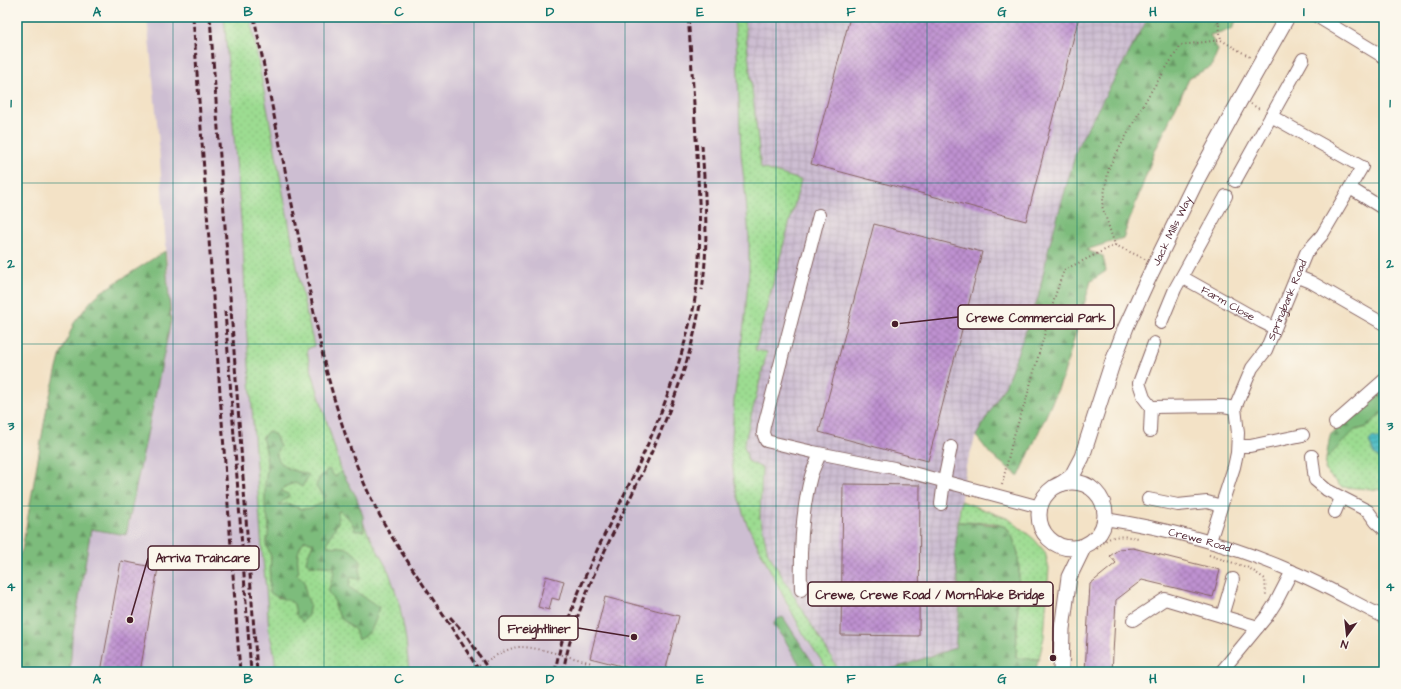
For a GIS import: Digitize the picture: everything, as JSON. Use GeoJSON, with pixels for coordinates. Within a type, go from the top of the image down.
{"type":"FeatureCollection","features":[{"type":"Feature","properties":{"kind":"main road","name":"Jack Mills Way"},"geometry":{"type":"LineString","coordinates":[[1061,484],[1072,476],[1082,457],[1112,364],[1126,327],[1155,264],[1195,183],[1287,17]]}},
{"type":"Feature","properties":{"kind":"main road","name":"Jack Mills Way"},"geometry":{"type":"LineString","coordinates":[[1082,457],[1085,485]]}},
{"type":"Feature","properties":{"kind":"main road"},"geometry":{"type":"LineString","coordinates":[[1069,577],[1089,549],[1094,540],[1102,530],[1105,518],[1104,508],[1100,498],[1094,490],[1085,485],[1073,482],[1061,484],[1051,489],[1044,497],[1040,507],[1039,519],[1042,530],[1049,540],[1059,546],[1089,549]]}},
{"type":"Feature","properties":{"kind":"main road"},"geometry":{"type":"LineString","coordinates":[[1059,546],[1067,565],[1069,577],[1062,629],[1061,672]]}},
{"type":"Feature","properties":{"kind":"street"},"geometry":{"type":"LineString","coordinates":[[1318,17],[1384,57]]}},
{"type":"Feature","properties":{"kind":"street"},"geometry":{"type":"LineString","coordinates":[[1235,181],[1303,59]]}},
{"type":"Feature","properties":{"kind":"street","name":"Springbank Road"},"geometry":{"type":"LineString","coordinates":[[1210,541],[1234,467],[1238,446],[1235,408],[1252,368],[1266,350],[1306,254],[1322,235],[1362,167],[1271,116]]}},
{"type":"Feature","properties":{"kind":"street"},"geometry":{"type":"LineString","coordinates":[[1350,188],[1384,209]]}},
{"type":"Feature","properties":{"kind":"street"},"geometry":{"type":"LineString","coordinates":[[1161,323],[1175,289],[1226,196]]}},
{"type":"Feature","properties":{"kind":"street"},"geometry":{"type":"LineString","coordinates":[[819,215],[764,426],[763,433],[766,441],[820,454],[894,468],[1040,507]]}},
{"type":"Feature","properties":{"kind":"street"},"geometry":{"type":"LineString","coordinates":[[1296,276],[1311,282],[1384,324]]}},
{"type":"Feature","properties":{"kind":"street","name":"Farm Close"},"geometry":{"type":"LineString","coordinates":[[1182,277],[1274,328]]}},
{"type":"Feature","properties":{"kind":"street"},"geometry":{"type":"LineString","coordinates":[[1150,431],[1147,402],[1139,384],[1154,343]]}},
{"type":"Feature","properties":{"kind":"street"},"geometry":{"type":"LineString","coordinates":[[1335,423],[1384,380]]}},
{"type":"Feature","properties":{"kind":"street"},"geometry":{"type":"LineString","coordinates":[[1147,402],[1235,408]]}},
{"type":"Feature","properties":{"kind":"street"},"geometry":{"type":"LineString","coordinates":[[1238,446],[1250,446],[1303,435]]}},
{"type":"Feature","properties":{"kind":"street"},"geometry":{"type":"LineString","coordinates":[[941,504],[944,481],[952,447]]}},
{"type":"Feature","properties":{"kind":"street"},"geometry":{"type":"LineString","coordinates":[[800,590],[800,552],[803,522],[811,476],[820,454]]}},
{"type":"Feature","properties":{"kind":"street"},"geometry":{"type":"LineString","coordinates":[[1312,456],[1315,480],[1327,490],[1368,511],[1384,530]]}},
{"type":"Feature","properties":{"kind":"street"},"geometry":{"type":"LineString","coordinates":[[1335,512],[1341,498]]}},
{"type":"Feature","properties":{"kind":"street"},"geometry":{"type":"LineString","coordinates":[[1148,499],[1178,505],[1207,502],[1221,506]]}},
{"type":"Feature","properties":{"kind":"street","name":"Crewe Road"},"geometry":{"type":"LineString","coordinates":[[1105,518],[1138,524],[1210,541],[1253,555],[1292,571],[1384,617]]}},
{"type":"Feature","properties":{"kind":"street"},"geometry":{"type":"LineString","coordinates":[[1221,672],[1267,616],[1292,571]]}},
{"type":"Feature","properties":{"kind":"street"},"geometry":{"type":"LineString","coordinates":[[1222,616],[1234,579]]}},
{"type":"Feature","properties":{"kind":"street"},"geometry":{"type":"LineString","coordinates":[[1133,620],[1165,599],[1258,627]]}},
{"type":"Feature","properties":{"kind":"path"},"geometry":{"type":"LineString","coordinates":[[1218,17],[1221,40]]}},
{"type":"Feature","properties":{"kind":"path"},"geometry":{"type":"LineString","coordinates":[[1155,264],[1115,245],[1102,206],[1109,167],[1150,93],[1182,44],[1221,40],[1261,64]]}},
{"type":"Feature","properties":{"kind":"path"},"geometry":{"type":"LineString","coordinates":[[1241,98],[1271,116]]}},
{"type":"Feature","properties":{"kind":"path"},"geometry":{"type":"LineString","coordinates":[[1000,496],[1013,438],[1026,400],[1056,293],[1064,270],[1115,245]]}},
{"type":"Feature","properties":{"kind":"path"},"geometry":{"type":"LineString","coordinates":[[1089,549],[1102,541],[1118,535],[1140,538]]}},
{"type":"Feature","properties":{"kind":"path"},"geometry":{"type":"LineString","coordinates":[[1205,554],[1249,568],[1265,579],[1266,600]]}},
{"type":"Feature","properties":{"kind":"path"},"geometry":{"type":"LineString","coordinates":[[470,672],[484,662],[514,648],[535,648],[592,663]]}},
{"type":"Feature","properties":{"kind":"shaded area"},"geometry":{"type":"Polygon","coordinates":[[[147,17],[734,17],[737,51],[741,154],[749,238],[749,270],[745,317],[734,401],[731,456],[736,490],[746,522],[778,587],[803,633],[829,672],[49,672],[113,297],[171,320],[158,132],[147,17]]]}},
{"type":"Feature","properties":{"kind":"shaded area"},"geometry":{"type":"Polygon","coordinates":[[[744,17],[1153,17],[1146,22],[1078,145],[1049,247],[1038,298],[1006,384],[976,436],[966,466],[959,510],[955,553],[960,602],[955,648],[883,672],[840,672],[768,553],[760,517],[762,468],[748,461],[744,445],[767,353],[755,350],[801,180],[761,168],[744,17]]]}},
{"type":"Feature","properties":{"kind":"green space"},"geometry":{"type":"Polygon","coordinates":[[[224,17],[250,17],[302,293],[314,346],[307,349],[309,362],[344,479],[368,533],[389,572],[399,602],[406,640],[409,672],[276,672],[274,652],[269,632],[262,550],[246,323],[243,244],[224,17]]]}},
{"type":"Feature","properties":{"kind":"green space"},"geometry":{"type":"Polygon","coordinates":[[[734,17],[744,17],[761,168],[801,180],[755,350],[767,352],[744,445],[748,461],[762,468],[760,517],[768,553],[840,672],[829,672],[803,633],[746,522],[736,490],[731,456],[734,401],[745,317],[749,270],[749,238],[741,154],[737,51],[734,17]]]}},
{"type":"Feature","properties":{"kind":"green space"},"geometry":{"type":"Polygon","coordinates":[[[1153,17],[1238,17],[1232,29],[1210,35],[1218,50],[1211,67],[1190,77],[1155,151],[1123,238],[1086,250],[1103,256],[1106,271],[1091,281],[1062,380],[1019,476],[991,455],[976,436],[1006,384],[1038,298],[1049,247],[1078,145],[1146,22],[1153,17]]]}},
{"type":"Feature","properties":{"kind":"green space"},"geometry":{"type":"Polygon","coordinates":[[[165,251],[171,320],[126,535],[91,529],[72,639],[70,672],[17,672],[17,559],[22,550],[47,407],[60,357],[74,323],[91,301],[101,292],[165,251]]]}},
{"type":"Feature","properties":{"kind":"green space"},"geometry":{"type":"Polygon","coordinates":[[[1384,391],[1384,411],[1367,427],[1355,430],[1326,459],[1330,435],[1384,391]]]}},
{"type":"Feature","properties":{"kind":"green space"},"geometry":{"type":"Polygon","coordinates":[[[1384,410],[1384,490],[1341,487],[1325,471],[1326,459],[1355,430],[1367,427],[1384,410]]]}},
{"type":"Feature","properties":{"kind":"green space"},"geometry":{"type":"Polygon","coordinates":[[[268,431],[275,435],[280,446],[276,453],[281,463],[293,470],[309,475],[302,487],[295,483],[286,486],[281,491],[290,495],[279,505],[289,504],[302,509],[312,508],[324,502],[323,496],[316,487],[319,479],[329,469],[335,477],[342,472],[356,496],[363,516],[364,531],[355,531],[352,522],[340,511],[338,512],[338,522],[327,546],[348,549],[360,559],[360,580],[351,577],[349,587],[379,607],[373,627],[367,634],[358,640],[355,630],[341,618],[335,609],[335,602],[328,592],[334,573],[334,567],[310,565],[306,562],[313,543],[305,540],[298,555],[299,572],[296,574],[304,580],[306,595],[310,604],[308,615],[303,622],[296,615],[294,604],[269,592],[271,557],[266,544],[269,524],[265,508],[265,484],[267,469],[266,450],[262,438],[268,431]]]}},
{"type":"Feature","properties":{"kind":"green space"},"geometry":{"type":"Polygon","coordinates":[[[961,501],[1009,519],[1034,539],[1045,552],[1049,568],[1044,637],[1039,659],[1016,658],[1019,570],[1018,553],[1013,538],[1006,527],[994,523],[958,522],[961,501]]]}},
{"type":"Feature","properties":{"kind":"green space"},"geometry":{"type":"Polygon","coordinates":[[[958,522],[999,525],[1006,527],[1013,538],[1018,553],[1019,570],[1016,658],[1039,659],[1036,672],[883,672],[955,648],[960,602],[955,553],[958,522]]]}},
{"type":"Feature","properties":{"kind":"green space"},"geometry":{"type":"Polygon","coordinates":[[[783,617],[819,672],[804,672],[782,635],[773,625],[777,619],[783,617]]]}},
{"type":"Feature","properties":{"kind":"water"},"geometry":{"type":"Polygon","coordinates":[[[1373,437],[1384,441],[1384,463],[1374,454],[1369,441],[1373,437]]]}},
{"type":"Feature","properties":{"kind":"building"},"geometry":{"type":"Polygon","coordinates":[[[850,17],[1079,17],[1026,221],[811,164],[850,17]]]}},
{"type":"Feature","properties":{"kind":"building"},"geometry":{"type":"Polygon","coordinates":[[[874,224],[982,252],[928,461],[819,432],[874,224]]]}},
{"type":"Feature","properties":{"kind":"building"},"geometry":{"type":"Polygon","coordinates":[[[843,484],[920,485],[919,636],[841,635],[843,484]]]}},
{"type":"Feature","properties":{"kind":"building"},"geometry":{"type":"Polygon","coordinates":[[[1133,548],[1220,570],[1213,597],[1142,580],[1116,600],[1112,672],[1085,672],[1090,584],[1116,563],[1110,556],[1119,549],[1133,548]]]}},
{"type":"Feature","properties":{"kind":"building"},"geometry":{"type":"Polygon","coordinates":[[[121,561],[158,568],[140,672],[101,672],[121,561]]]}},
{"type":"Feature","properties":{"kind":"building"},"geometry":{"type":"Polygon","coordinates":[[[546,576],[564,581],[559,600],[552,598],[549,610],[538,607],[546,576]]]}},
{"type":"Feature","properties":{"kind":"building"},"geometry":{"type":"Polygon","coordinates":[[[605,597],[679,616],[665,672],[645,672],[590,658],[605,597]]]}},
{"type":"Feature","properties":{"kind":"waterway"},"geometry":{"type":"LineString","coordinates":[[17,669],[26,672]]}},
{"type":"Feature","properties":{"kind":"railway"},"geometry":{"type":"LineString","coordinates":[[193,17],[240,672]]}},
{"type":"Feature","properties":{"kind":"railway"},"geometry":{"type":"LineString","coordinates":[[210,17],[257,672]]}},
{"type":"Feature","properties":{"kind":"railway"},"geometry":{"type":"LineString","coordinates":[[254,17],[324,362],[335,402],[348,440],[362,479],[384,524],[480,672]]}},
{"type":"Feature","properties":{"kind":"railway"},"geometry":{"type":"LineString","coordinates":[[555,672],[573,607],[586,575],[644,453],[657,422],[670,389],[693,312],[699,267],[700,229],[697,154],[688,17]]}},
{"type":"Feature","properties":{"kind":"railway"},"geometry":{"type":"LineString","coordinates":[[702,145],[706,236],[702,290]]}},
{"type":"Feature","properties":{"kind":"railway"},"geometry":{"type":"LineString","coordinates":[[563,672],[573,631],[587,592],[603,554],[657,440],[679,386],[695,331],[700,304]]}},
{"type":"Feature","properties":{"kind":"railway"},"geometry":{"type":"LineString","coordinates":[[225,311],[251,672]]}},
{"type":"Feature","properties":{"kind":"railway"},"geometry":{"type":"LineString","coordinates":[[450,617],[467,636],[490,672]]}},
{"type":"Feature","properties":{"kind":"place","name":"Crewe Commercial Park"},"geometry":{"type":"Point","coordinates":[895,324]}},
{"type":"Feature","properties":{"kind":"place","name":"Arriva Traincare"},"geometry":{"type":"Point","coordinates":[130,620]}},
{"type":"Feature","properties":{"kind":"place","name":"Freightliner"},"geometry":{"type":"Point","coordinates":[634,637]}},
{"type":"Feature","properties":{"kind":"place","name":"Crewe, Crewe Road / Mornflake Bridge"},"geometry":{"type":"Point","coordinates":[1053,658]}}]}
